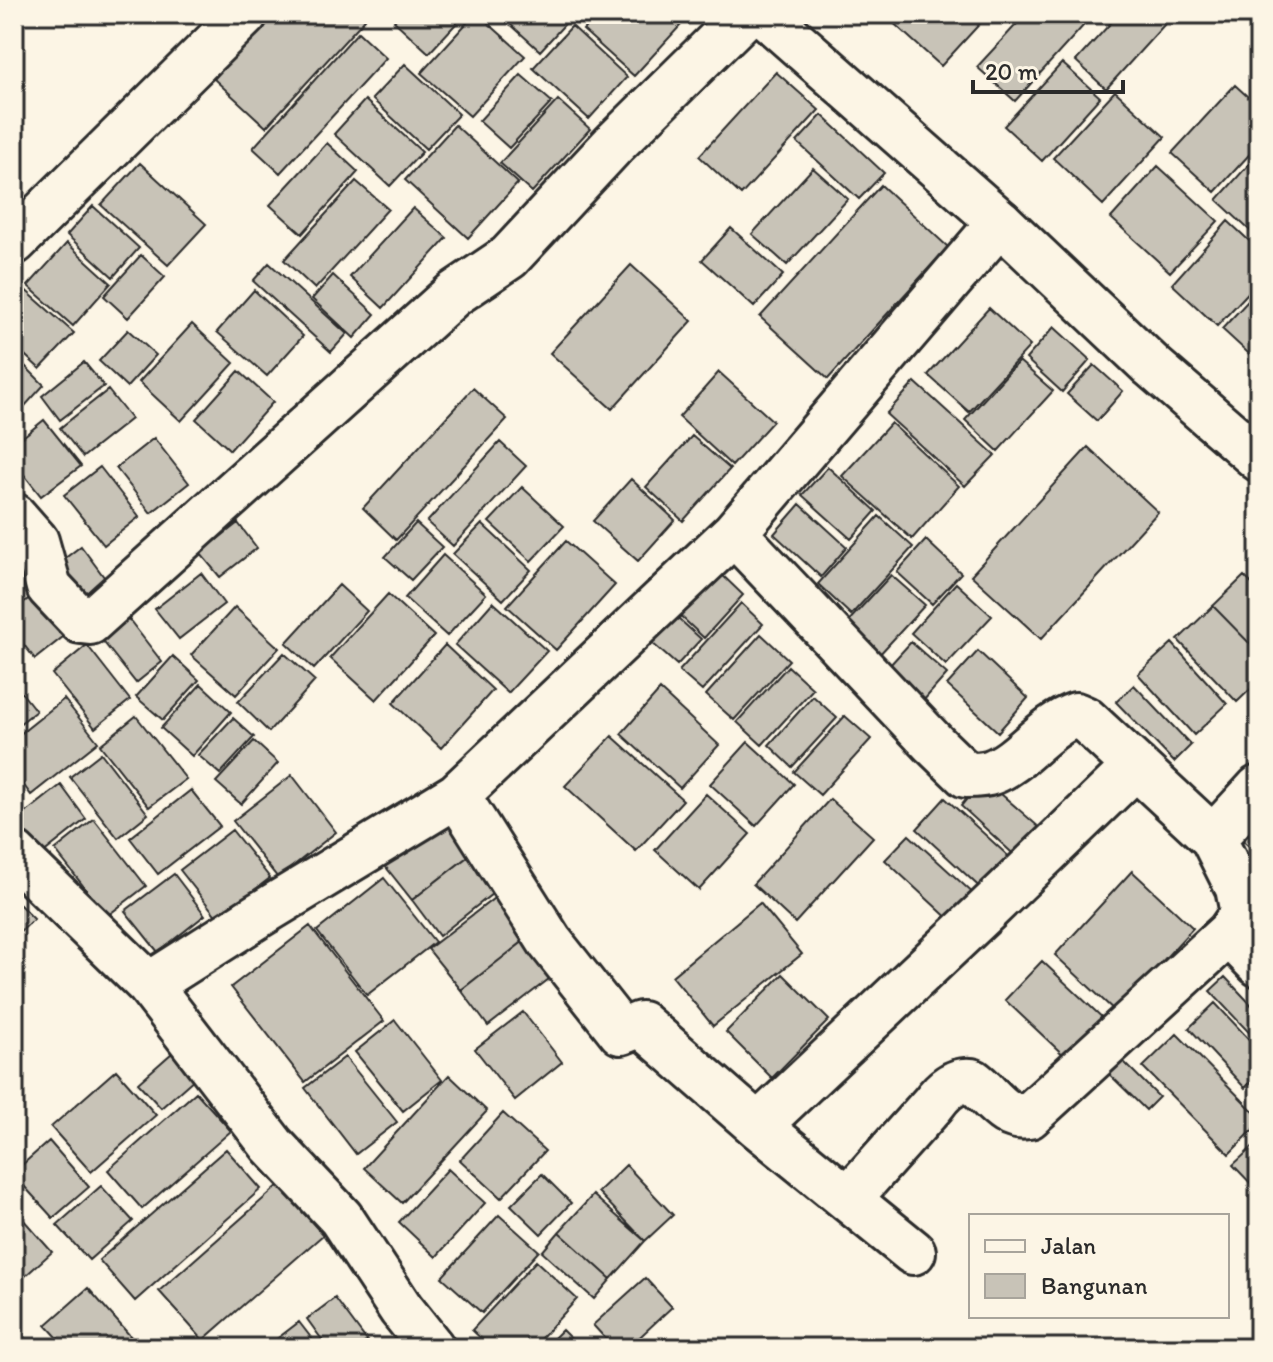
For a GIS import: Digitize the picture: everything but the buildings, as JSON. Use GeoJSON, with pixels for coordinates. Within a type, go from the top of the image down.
{"type":"FeatureCollection","features":[{"type":"Feature","properties":{"kind":"street"},"geometry":{"type":"LineString","coordinates":[[14,242],[245,14]]}},
{"type":"Feature","properties":{"kind":"street"},"geometry":{"type":"LineString","coordinates":[[14,516],[37,543],[49,587],[81,621],[90,622],[454,294],[509,257],[615,143],[746,14]]}},
{"type":"Feature","properties":{"kind":"street"},"geometry":{"type":"LineString","coordinates":[[764,14],[1000,222],[1152,366],[1259,459]]}},
{"type":"Feature","properties":{"kind":"street"},"geometry":{"type":"LineString","coordinates":[[149,985],[457,795],[734,533],[1000,222]]}},
{"type":"Feature","properties":{"kind":"street"},"geometry":{"type":"LineString","coordinates":[[734,533],[966,775],[992,772],[1049,730],[1076,715],[1093,725],[1213,838],[1238,888],[1243,913],[1229,933],[1038,1110],[1029,1116],[1010,1116],[972,1081],[953,1085],[939,1095],[849,1198]]}},
{"type":"Feature","properties":{"kind":"street"},"geometry":{"type":"LineString","coordinates":[[758,1126],[1136,766]]}},
{"type":"Feature","properties":{"kind":"street"},"geometry":{"type":"LineString","coordinates":[[1213,838],[1259,788]]}},
{"type":"Feature","properties":{"kind":"street"},"geometry":{"type":"LineString","coordinates":[[457,795],[550,942],[621,1032],[641,1024],[758,1126],[913,1252]]}},
{"type":"Feature","properties":{"kind":"street"},"geometry":{"type":"LineString","coordinates":[[14,854],[149,985],[272,1145],[341,1218],[401,1309],[432,1348]]}},
{"type":"Feature","properties":{"kind":"street"},"geometry":{"type":"LineString","coordinates":[[1229,933],[1259,964]]}}]}
